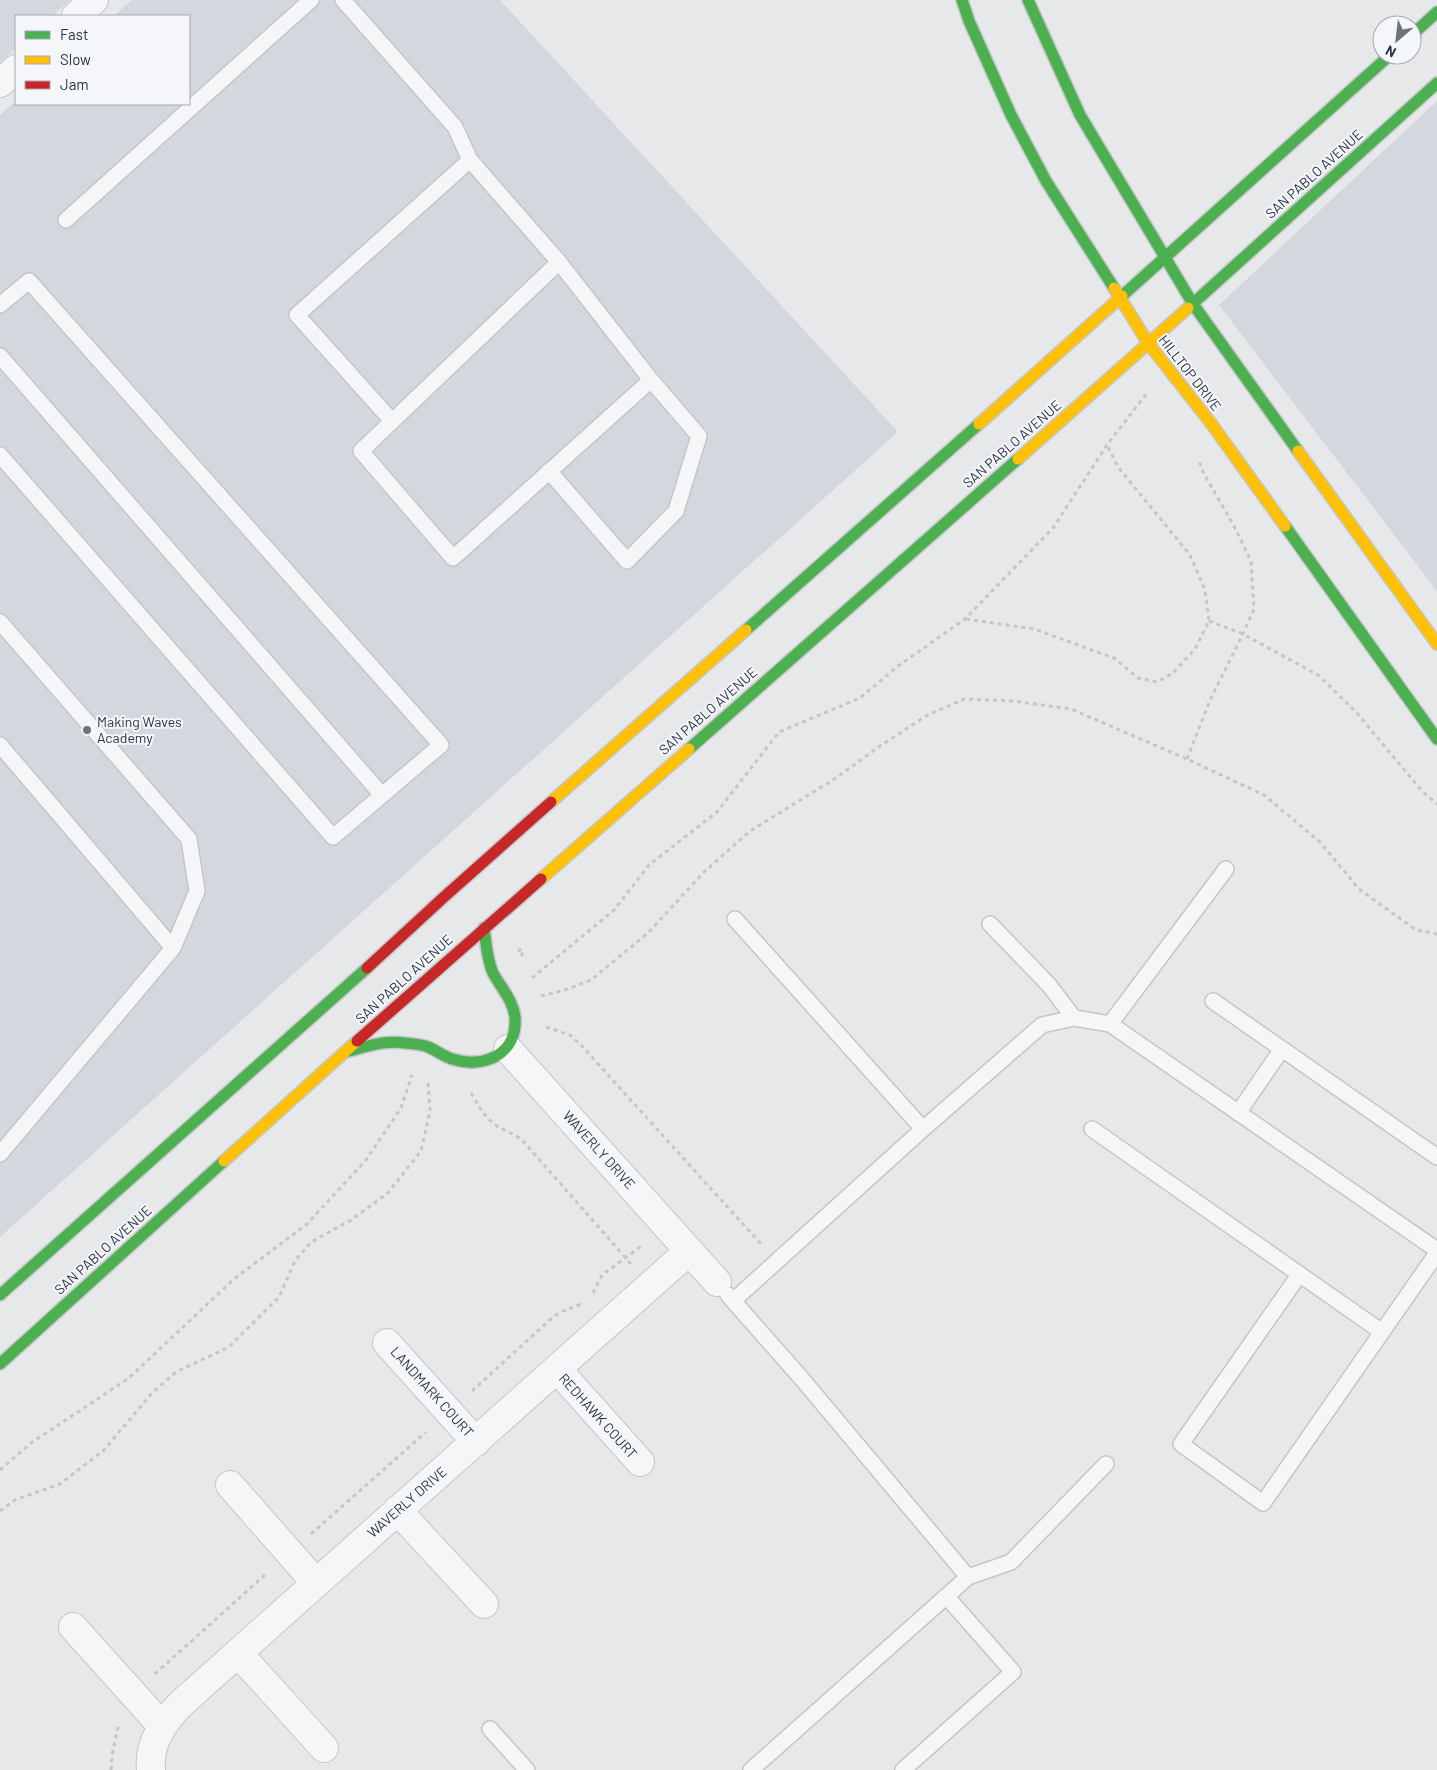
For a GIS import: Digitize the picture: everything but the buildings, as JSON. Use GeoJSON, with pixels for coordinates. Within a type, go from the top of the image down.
{"type":"FeatureCollection","features":[{"type":"Feature","properties":{"kind":"main road","name":"HILLTOP DRIVE"},"geometry":{"type":"LineString","coordinates":[[962,0],[969,21],[1011,116],[1046,181],[1148,343],[1210,422],[1437,739]]}},
{"type":"Feature","properties":{"kind":"main road"},"geometry":{"type":"LineString","coordinates":[[1028,0],[1080,115],[1193,304],[1437,644]]}},
{"type":"Feature","properties":{"kind":"main road"},"geometry":{"type":"LineString","coordinates":[[1422,26],[1437,12]]}},
{"type":"Feature","properties":{"kind":"main road"},"geometry":{"type":"LineString","coordinates":[[0,1295],[345,988],[444,897],[1077,338],[1379,65]]}},
{"type":"Feature","properties":{"kind":"main road","name":"SAN PABLO AVENUE"},"geometry":{"type":"LineString","coordinates":[[0,1364],[343,1053],[1193,304],[1437,84]]}},
{"type":"Feature","properties":{"kind":"main road"},"geometry":{"type":"LineString","coordinates":[[343,1053],[385,1042],[422,1045],[452,1059],[468,1062],[496,1057],[508,1049],[515,1036],[516,1020],[512,1004],[492,971],[484,928]]}},
{"type":"Feature","properties":{"kind":"street"},"geometry":{"type":"LineString","coordinates":[[77,15],[94,0]]}},
{"type":"Feature","properties":{"kind":"street"},"geometry":{"type":"LineString","coordinates":[[0,84],[15,70]]}},
{"type":"Feature","properties":{"kind":"street","name":"WAVERLY DRIVE"},"geometry":{"type":"LineString","coordinates":[[508,1049],[725,1292]]}},
{"type":"Feature","properties":{"kind":"street","name":"WAVERLY DRIVE"},"geometry":{"type":"LineString","coordinates":[[151,1770],[151,1753],[155,1739],[162,1726],[184,1701],[689,1251]]}},
{"type":"Feature","properties":{"kind":"street","name":"LANDMARK COURT"},"geometry":{"type":"LineString","coordinates":[[387,1343],[476,1442]]}},
{"type":"Feature","properties":{"kind":"street","name":"REDHAWK COURT"},"geometry":{"type":"LineString","coordinates":[[557,1369],[640,1462]]}},
{"type":"Feature","properties":{"kind":"street"},"geometry":{"type":"LineString","coordinates":[[230,1485],[316,1583]]}},
{"type":"Feature","properties":{"kind":"street"},"geometry":{"type":"LineString","coordinates":[[397,1510],[484,1604]]}},
{"type":"Feature","properties":{"kind":"street"},"geometry":{"type":"LineString","coordinates":[[73,1627],[162,1726]]}},
{"type":"Feature","properties":{"kind":"street"},"geometry":{"type":"LineString","coordinates":[[238,1653],[324,1748]]}},
{"type":"Feature","properties":{"kind":"lane"},"geometry":{"type":"LineString","coordinates":[[66,220],[311,0]]}},
{"type":"Feature","properties":{"kind":"lane"},"geometry":{"type":"LineString","coordinates":[[343,0],[456,127],[470,160],[559,262],[650,380],[698,436],[676,511],[627,561],[549,471]]}},
{"type":"Feature","properties":{"kind":"lane"},"geometry":{"type":"LineString","coordinates":[[392,422],[297,315],[470,160]]}},
{"type":"Feature","properties":{"kind":"lane"},"geometry":{"type":"LineString","coordinates":[[559,262],[361,451],[453,558],[650,380]]}},
{"type":"Feature","properties":{"kind":"lane"},"geometry":{"type":"LineString","coordinates":[[0,305],[29,281],[441,745],[333,837],[0,455]]}},
{"type":"Feature","properties":{"kind":"lane"},"geometry":{"type":"LineString","coordinates":[[0,356],[382,795]]}},
{"type":"Feature","properties":{"kind":"lane"},"geometry":{"type":"LineString","coordinates":[[0,622],[189,839],[198,891],[173,948],[0,1154]]}},
{"type":"Feature","properties":{"kind":"lane"},"geometry":{"type":"LineString","coordinates":[[0,745],[173,948]]}},
{"type":"Feature","properties":{"kind":"lane"},"geometry":{"type":"LineString","coordinates":[[1110,1024],[1226,869]]}},
{"type":"Feature","properties":{"kind":"lane"},"geometry":{"type":"LineString","coordinates":[[735,919],[923,1129]]}},
{"type":"Feature","properties":{"kind":"lane"},"geometry":{"type":"LineString","coordinates":[[990,924],[1048,985],[1074,1018]]}},
{"type":"Feature","properties":{"kind":"lane"},"geometry":{"type":"LineString","coordinates":[[1213,1001],[1437,1157]]}},
{"type":"Feature","properties":{"kind":"lane"},"geometry":{"type":"LineString","coordinates":[[968,1577],[802,1379],[725,1292],[776,1261],[1042,1025],[1074,1018],[1110,1024],[1437,1251],[1263,1503],[1180,1444],[1299,1275]]}},
{"type":"Feature","properties":{"kind":"lane"},"geometry":{"type":"LineString","coordinates":[[1238,1113],[1282,1049]]}},
{"type":"Feature","properties":{"kind":"lane"},"geometry":{"type":"LineString","coordinates":[[1092,1128],[1382,1332]]}},
{"type":"Feature","properties":{"kind":"lane"},"geometry":{"type":"LineString","coordinates":[[751,1770],[968,1577],[1011,1562],[1106,1464]]}},
{"type":"Feature","properties":{"kind":"lane"},"geometry":{"type":"LineString","coordinates":[[903,1770],[1013,1672],[946,1596]]}},
{"type":"Feature","properties":{"kind":"lane"},"geometry":{"type":"LineString","coordinates":[[490,1729],[527,1770]]}},
{"type":"Feature","properties":{"kind":"path"},"geometry":{"type":"LineString","coordinates":[[530,980],[614,910],[649,865],[717,812],[779,732],[860,698],[898,666],[966,619],[1053,528],[1107,445],[1146,393],[1153,397]]}},
{"type":"Feature","properties":{"kind":"path"},"geometry":{"type":"LineString","coordinates":[[966,619],[1034,628],[1114,658],[1138,678],[1157,682],[1173,673],[1195,649],[1209,621],[1205,590],[1190,555],[1118,467],[1107,445]]}},
{"type":"Feature","properties":{"kind":"path"},"geometry":{"type":"LineString","coordinates":[[1187,759],[1210,700],[1254,609],[1251,561],[1197,459]]}},
{"type":"Feature","properties":{"kind":"path"},"geometry":{"type":"LineString","coordinates":[[1209,621],[1243,634],[1318,675],[1356,712],[1422,791],[1437,804]]}},
{"type":"Feature","properties":{"kind":"path"},"geometry":{"type":"LineString","coordinates":[[538,996],[565,990],[591,980],[648,933],[704,872],[750,831],[836,778],[926,716],[964,699],[1013,701],[1071,709],[1187,759],[1264,795],[1320,842],[1359,889],[1416,930],[1437,934]]}},
{"type":"Feature","properties":{"kind":"path"},"geometry":{"type":"LineString","coordinates":[[581,1045],[776,1261]]}},
{"type":"Feature","properties":{"kind":"path"},"geometry":{"type":"LineString","coordinates":[[0,1470],[31,1443],[130,1378],[234,1279],[307,1224],[366,1160],[401,1108],[412,1072],[420,1076]]}},
{"type":"Feature","properties":{"kind":"path"},"geometry":{"type":"LineString","coordinates":[[0,1510],[15,1500],[60,1484],[104,1450],[152,1393],[176,1372],[229,1347],[278,1297],[296,1261],[312,1242],[351,1220],[388,1193],[421,1151],[430,1111],[428,1079],[434,1082]]}},
{"type":"Feature","properties":{"kind":"path"},"geometry":{"type":"LineString","coordinates":[[469,1090],[483,1114],[498,1127],[522,1140],[650,1286]]}},
{"type":"Feature","properties":{"kind":"path"},"geometry":{"type":"LineString","coordinates":[[592,1296],[602,1275],[667,1226]]}},
{"type":"Feature","properties":{"kind":"path"},"geometry":{"type":"LineString","coordinates":[[111,1770],[118,1723],[134,1696],[168,1661],[449,1412],[553,1317],[585,1302]]}},
{"type":"Feature","properties":{"kind":"shaded area"},"geometry":{"type":"Polygon","coordinates":[[[0,0],[70,0],[53,15],[15,15],[15,49],[0,62],[0,0]]]}},
{"type":"Feature","properties":{"kind":"shaded area"},"geometry":{"type":"Polygon","coordinates":[[[132,0],[500,0],[898,432],[0,1237],[0,115],[15,102],[15,105],[190,105],[190,15],[115,15],[132,0]]]}},
{"type":"Feature","properties":{"kind":"shaded area"},"geometry":{"type":"Polygon","coordinates":[[[1437,101],[1437,591],[1219,305],[1437,101]]]}},
{"type":"Feature","properties":{"kind":"traffic: fast"},"geometry":{"type":"LineString","coordinates":[[962,0],[969,21],[1011,115],[1046,181],[1114,288]]}},
{"type":"Feature","properties":{"kind":"traffic: fast"},"geometry":{"type":"LineString","coordinates":[[1028,0],[1080,115],[1193,304],[1298,451]]}},
{"type":"Feature","properties":{"kind":"traffic: fast"},"geometry":{"type":"LineString","coordinates":[[1422,26],[1437,12]]}},
{"type":"Feature","properties":{"kind":"traffic: fast"},"geometry":{"type":"LineString","coordinates":[[1122,296],[1379,65]]}},
{"type":"Feature","properties":{"kind":"traffic: fast"},"geometry":{"type":"LineString","coordinates":[[1188,308],[1437,83]]}},
{"type":"Feature","properties":{"kind":"traffic: fast"},"geometry":{"type":"LineString","coordinates":[[746,630],[979,424]]}},
{"type":"Feature","properties":{"kind":"traffic: fast"},"geometry":{"type":"LineString","coordinates":[[689,749],[1018,459]]}},
{"type":"Feature","properties":{"kind":"traffic: fast"},"geometry":{"type":"LineString","coordinates":[[1285,526],[1437,739]]}},
{"type":"Feature","properties":{"kind":"traffic: fast"},"geometry":{"type":"LineString","coordinates":[[349,1051],[377,1044],[398,1042],[423,1045],[452,1059],[475,1062],[486,1060],[505,1050],[511,1041],[514,1030],[514,1011],[491,968],[484,928]]}},
{"type":"Feature","properties":{"kind":"traffic: fast"},"geometry":{"type":"LineString","coordinates":[[0,1295],[367,968]]}},
{"type":"Feature","properties":{"kind":"traffic: fast"},"geometry":{"type":"LineString","coordinates":[[0,1364],[224,1161]]}},
{"type":"Feature","properties":{"kind":"traffic: slow"},"geometry":{"type":"LineString","coordinates":[[1114,288],[1148,343],[1210,422],[1285,526]]}},
{"type":"Feature","properties":{"kind":"traffic: slow"},"geometry":{"type":"LineString","coordinates":[[979,424],[1122,296]]}},
{"type":"Feature","properties":{"kind":"traffic: slow"},"geometry":{"type":"LineString","coordinates":[[1018,459],[1188,308]]}},
{"type":"Feature","properties":{"kind":"traffic: slow"},"geometry":{"type":"LineString","coordinates":[[1298,451],[1437,644]]}},
{"type":"Feature","properties":{"kind":"traffic: slow"},"geometry":{"type":"LineString","coordinates":[[551,802],[746,630]]}},
{"type":"Feature","properties":{"kind":"traffic: slow"},"geometry":{"type":"LineString","coordinates":[[541,879],[689,749]]}},
{"type":"Feature","properties":{"kind":"traffic: slow"},"geometry":{"type":"LineString","coordinates":[[224,1161],[357,1041]]}},
{"type":"Feature","properties":{"kind":"traffic: jam"},"geometry":{"type":"LineString","coordinates":[[367,968],[551,802]]}},
{"type":"Feature","properties":{"kind":"traffic: jam"},"geometry":{"type":"LineString","coordinates":[[357,1041],[541,879]]}},
{"type":"Feature","properties":{"kind":"place","name":"Making Waves Academy"},"geometry":{"type":"Point","coordinates":[87,730]}}]}
